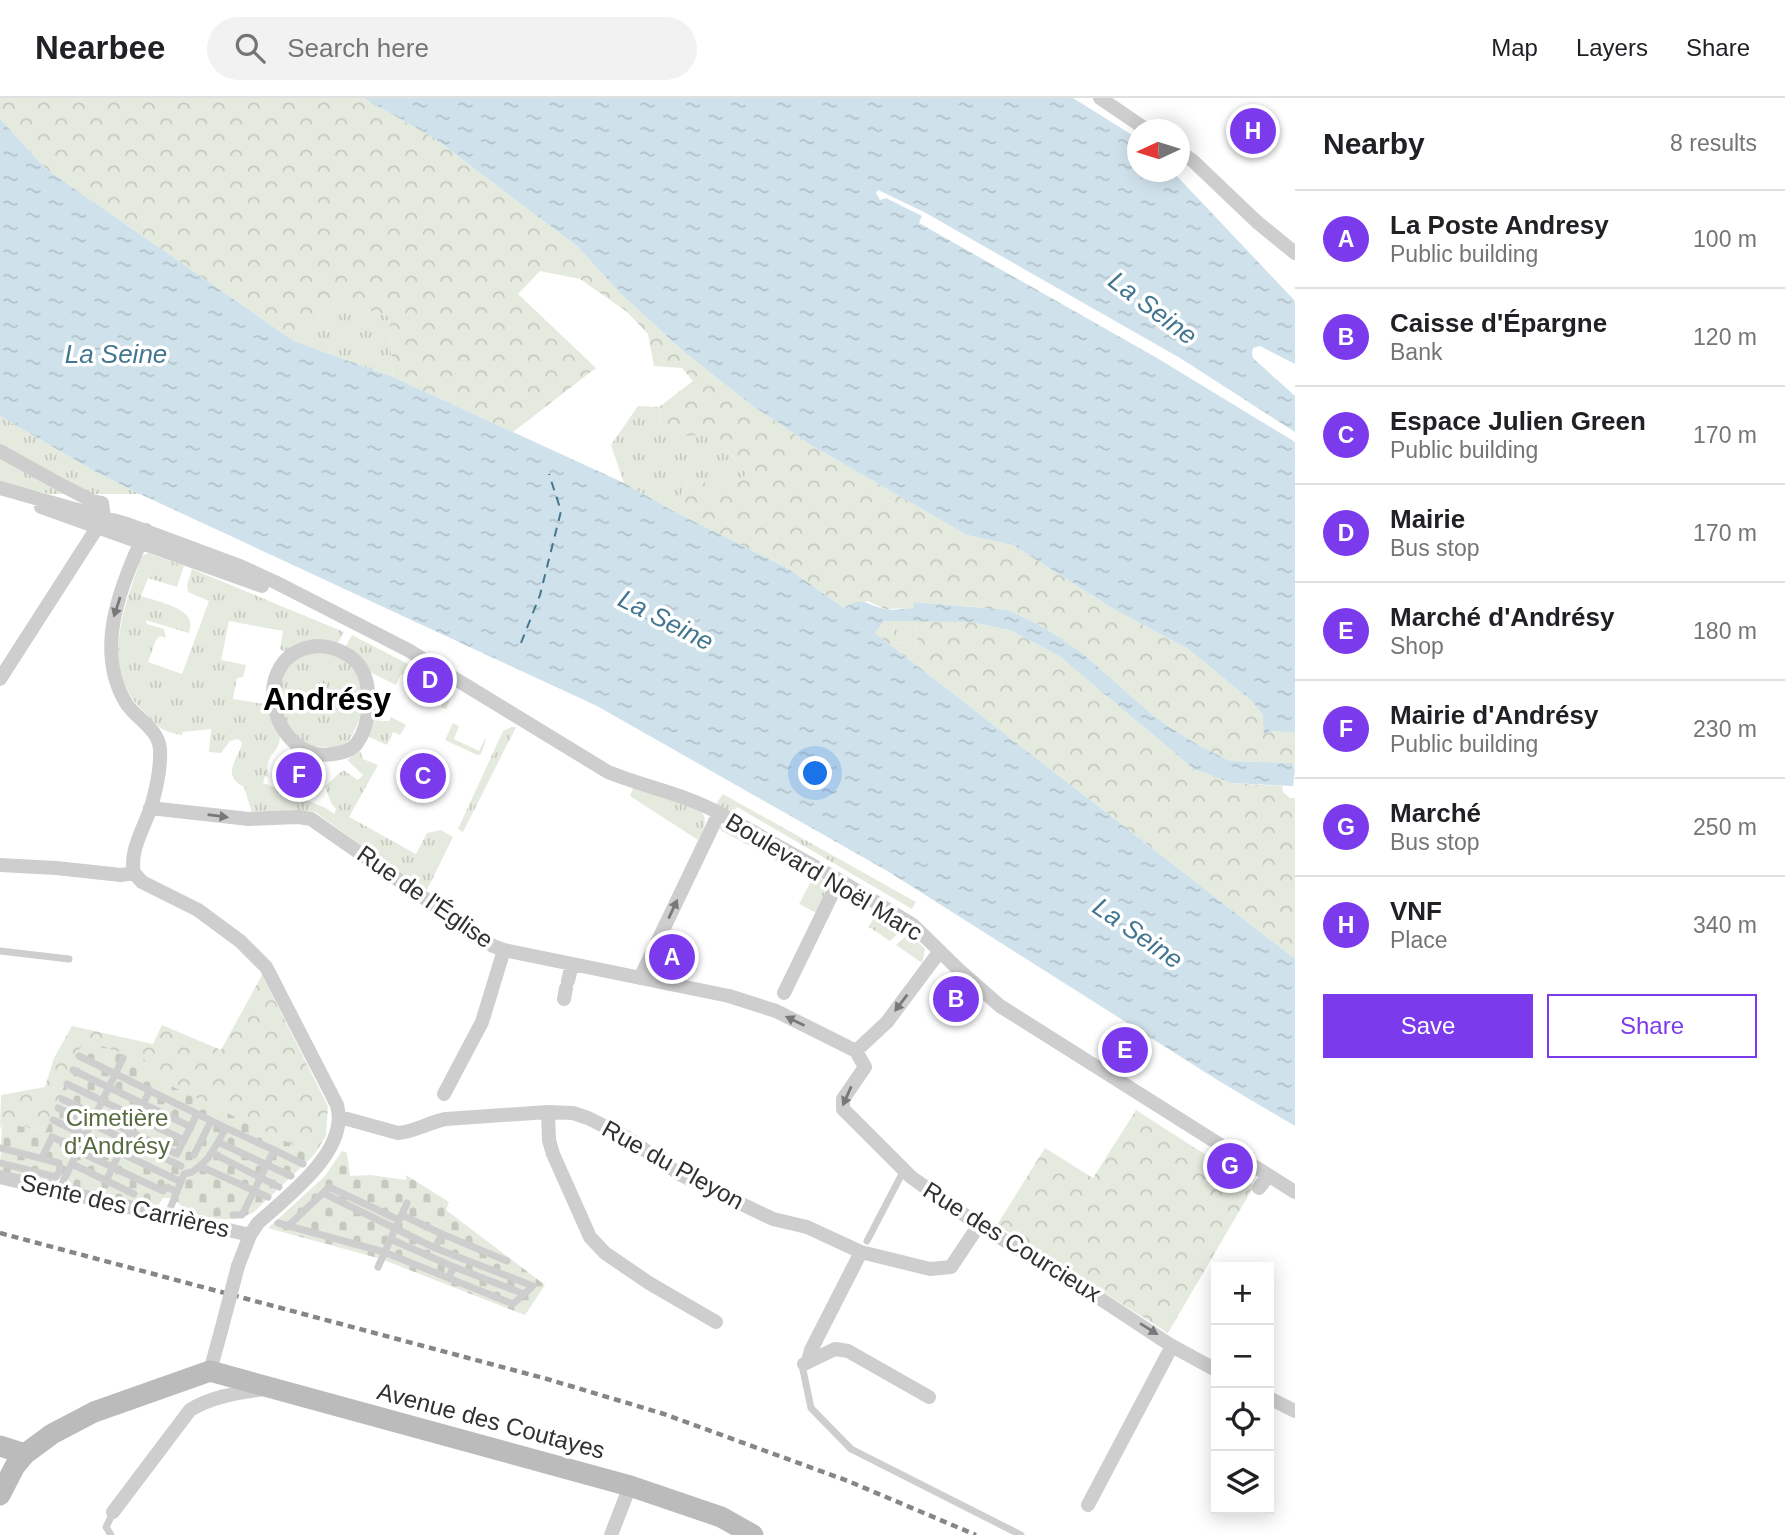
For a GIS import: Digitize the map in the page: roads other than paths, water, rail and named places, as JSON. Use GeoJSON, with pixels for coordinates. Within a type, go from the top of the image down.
{"type":"FeatureCollection","features":[{"type":"Feature","properties":{"kind":"street"},"geometry":{"type":"LineString","coordinates":[[1100,98],[1131,119]]}},
{"type":"Feature","properties":{"kind":"street"},"geometry":{"type":"LineString","coordinates":[[1190,159],[1257,222],[1295,253]]}},
{"type":"Feature","properties":{"kind":"street"},"geometry":{"type":"LineString","coordinates":[[0,451],[72,489],[98,513]]}},
{"type":"Feature","properties":{"kind":"street"},"geometry":{"type":"LineString","coordinates":[[0,488],[98,513]]}},
{"type":"Feature","properties":{"kind":"street"},"geometry":{"type":"LineString","coordinates":[[65,505],[71,499],[72,489]]}},
{"type":"Feature","properties":{"kind":"street"},"geometry":{"type":"LineString","coordinates":[[0,494],[49,510],[98,513]]}},
{"type":"Feature","properties":{"kind":"street"},"geometry":{"type":"LineString","coordinates":[[0,679],[98,513]]}},
{"type":"Feature","properties":{"kind":"street","name":"Boulevard Noël Marc"},"geometry":{"type":"LineString","coordinates":[[98,513],[143,537],[212,567],[326,609],[408,650],[608,772],[704,805],[839,880],[913,925],[1000,1006],[1295,1192]]}},
{"type":"Feature","properties":{"kind":"street"},"geometry":{"type":"LineString","coordinates":[[0,1495],[6,1479],[24,1454],[74,1421],[210,1371],[238,1266],[250,1235],[328,1154],[338,1133],[340,1117],[337,1105],[266,967],[240,941],[198,910],[142,882],[134,873],[133,855],[157,779],[159,743],[154,733],[127,705],[114,676],[110,657],[112,627],[143,537]]}},
{"type":"Feature","properties":{"kind":"street"},"geometry":{"type":"LineString","coordinates":[[316,646],[337,650],[358,663],[363,672],[368,698],[367,713],[356,745],[340,753],[323,755],[304,748],[283,731],[275,714],[275,681],[279,667],[295,653],[316,646]]}},
{"type":"Feature","properties":{"kind":"street","name":"Rue de l'Église"},"geometry":{"type":"LineString","coordinates":[[150,808],[233,818],[312,819],[482,940],[504,950],[729,996],[776,1011],[856,1051]]}},
{"type":"Feature","properties":{"kind":"street"},"geometry":{"type":"LineString","coordinates":[[640,978],[719,813]]}},
{"type":"Feature","properties":{"kind":"street"},"geometry":{"type":"LineString","coordinates":[[0,865],[134,873]]}},
{"type":"Feature","properties":{"kind":"street"},"geometry":{"type":"LineString","coordinates":[[784,993],[839,880]]}},
{"type":"Feature","properties":{"kind":"street"},"geometry":{"type":"LineString","coordinates":[[431,1122],[482,1023],[504,950]]}},
{"type":"Feature","properties":{"kind":"street"},"geometry":{"type":"LineString","coordinates":[[856,1051],[887,1021],[940,951]]}},
{"type":"Feature","properties":{"kind":"street"},"geometry":{"type":"LineString","coordinates":[[566,989],[572,964]]}},
{"type":"Feature","properties":{"kind":"street","name":"Rue des Courcieux"},"geometry":{"type":"LineString","coordinates":[[856,1051],[865,1067],[846,1094],[842,1106],[911,1177],[979,1225],[1100,1297],[1172,1346],[1211,1367]]}},
{"type":"Feature","properties":{"kind":"street"},"geometry":{"type":"LineString","coordinates":[[548,1112],[552,1154],[590,1237],[606,1253],[649,1283],[716,1322]]}},
{"type":"Feature","properties":{"kind":"street","name":"Rue du Pleyon"},"geometry":{"type":"LineString","coordinates":[[340,1117],[398,1133],[416,1130],[431,1122],[446,1119],[548,1112],[573,1113],[626,1137],[681,1175],[762,1214],[930,1269],[946,1269],[956,1263],[979,1225]]}},
{"type":"Feature","properties":{"kind":"street"},"geometry":{"type":"LineString","coordinates":[[1259,1188],[1268,1175]]}},
{"type":"Feature","properties":{"kind":"street","name":"Sente des Carrières"},"geometry":{"type":"LineString","coordinates":[[0,1177],[250,1235]]}},
{"type":"Feature","properties":{"kind":"street"},"geometry":{"type":"LineString","coordinates":[[805,1363],[864,1247]]}},
{"type":"Feature","properties":{"kind":"street"},"geometry":{"type":"LineString","coordinates":[[1088,1505],[1172,1346]]}},
{"type":"Feature","properties":{"kind":"street"},"geometry":{"type":"LineString","coordinates":[[805,1363],[835,1349],[848,1352],[929,1397]]}},
{"type":"Feature","properties":{"kind":"street","name":"Avenue des Coutayes"},"geometry":{"type":"LineString","coordinates":[[210,1371],[630,1486],[720,1517],[753,1535]]}},
{"type":"Feature","properties":{"kind":"street"},"geometry":{"type":"LineString","coordinates":[[113,1512],[190,1410],[219,1397],[272,1387]]}},
{"type":"Feature","properties":{"kind":"street"},"geometry":{"type":"LineString","coordinates":[[1274,1400],[1295,1411]]}},
{"type":"Feature","properties":{"kind":"street"},"geometry":{"type":"LineString","coordinates":[[0,1446],[24,1454]]}},
{"type":"Feature","properties":{"kind":"street"},"geometry":{"type":"LineString","coordinates":[[611,1535],[630,1486]]}},
{"type":"Feature","properties":{"kind":"lane"},"geometry":{"type":"LineString","coordinates":[[0,951],[69,959]]}},
{"type":"Feature","properties":{"kind":"lane"},"geometry":{"type":"LineString","coordinates":[[79,1056],[303,1164]]}},
{"type":"Feature","properties":{"kind":"lane"},"geometry":{"type":"LineString","coordinates":[[0,1163],[56,1177],[64,1171],[72,1164],[123,1058]]}},
{"type":"Feature","properties":{"kind":"lane"},"geometry":{"type":"LineString","coordinates":[[73,1070],[191,1127]]}},
{"type":"Feature","properties":{"kind":"lane"},"geometry":{"type":"LineString","coordinates":[[67,1084],[137,1117],[202,1163],[268,1198]]}},
{"type":"Feature","properties":{"kind":"lane"},"geometry":{"type":"LineString","coordinates":[[106,1181],[150,1090]]}},
{"type":"Feature","properties":{"kind":"lane"},"geometry":{"type":"LineString","coordinates":[[62,1099],[130,1131],[181,1147]]}},
{"type":"Feature","properties":{"kind":"lane"},"geometry":{"type":"LineString","coordinates":[[58,1108],[182,1170],[192,1172],[212,1153],[226,1128]]}},
{"type":"Feature","properties":{"kind":"lane"},"geometry":{"type":"LineString","coordinates":[[167,1216],[181,1182],[181,1147],[197,1114]]}},
{"type":"Feature","properties":{"kind":"lane"},"geometry":{"type":"LineString","coordinates":[[52,1121],[181,1182]]}},
{"type":"Feature","properties":{"kind":"lane"},"geometry":{"type":"LineString","coordinates":[[194,1155],[211,1121]]}},
{"type":"Feature","properties":{"kind":"lane"},"geometry":{"type":"LineString","coordinates":[[42,1158],[52,1137],[163,1192],[167,1187],[177,1192]]}},
{"type":"Feature","properties":{"kind":"lane"},"geometry":{"type":"LineString","coordinates":[[218,1142],[291,1176]]}},
{"type":"Feature","properties":{"kind":"lane"},"geometry":{"type":"LineString","coordinates":[[0,1148],[59,1163],[64,1171],[58,1192]]}},
{"type":"Feature","properties":{"kind":"lane"},"geometry":{"type":"LineString","coordinates":[[233,1215],[242,1215],[274,1150]]}},
{"type":"Feature","properties":{"kind":"lane"},"geometry":{"type":"LineString","coordinates":[[212,1153],[279,1187]]}},
{"type":"Feature","properties":{"kind":"lane"},"geometry":{"type":"LineString","coordinates":[[72,1164],[134,1194]]}},
{"type":"Feature","properties":{"kind":"lane"},"geometry":{"type":"LineString","coordinates":[[864,1247],[904,1170]]}},
{"type":"Feature","properties":{"kind":"lane"},"geometry":{"type":"LineString","coordinates":[[288,1226],[328,1187],[506,1261]]}},
{"type":"Feature","properties":{"kind":"lane"},"geometry":{"type":"LineString","coordinates":[[278,1223],[384,1252],[513,1304],[533,1286],[435,1248],[323,1193]]}},
{"type":"Feature","properties":{"kind":"lane"},"geometry":{"type":"LineString","coordinates":[[377,1267],[407,1203]]}},
{"type":"Feature","properties":{"kind":"lane"},"geometry":{"type":"LineString","coordinates":[[435,1248],[442,1234]]}},
{"type":"Feature","properties":{"kind":"lane"},"geometry":{"type":"LineString","coordinates":[[390,1239],[524,1294]]}},
{"type":"Feature","properties":{"kind":"lane"},"geometry":{"type":"LineString","coordinates":[[448,1278],[453,1267]]}},
{"type":"Feature","properties":{"kind":"lane"},"geometry":{"type":"LineString","coordinates":[[805,1363],[811,1408],[851,1449],[1021,1535]]}},
{"type":"Feature","properties":{"kind":"lane"},"geometry":{"type":"LineString","coordinates":[[111,1535],[106,1527],[113,1512]]}},
{"type":"Feature","properties":{"kind":"water","name":"La Seine"},"geometry":{"type":"Polygon","coordinates":[[[363,98],[1073,98],[1127,132],[1127,182],[1182,182],[1295,301],[1295,364],[1260,346],[1253,348],[1252,353],[1253,358],[1295,396],[1295,432],[1180,358],[924,212],[878,190],[876,193],[880,200],[886,198],[922,216],[919,223],[1157,358],[1295,442],[1295,733],[1273,731],[1264,734],[1263,716],[1253,702],[1188,649],[1112,608],[1013,545],[967,535],[814,447],[750,404],[684,352],[621,294],[578,247],[434,138],[363,98]]]}},
{"type":"Feature","properties":{"kind":"water","name":"La Seine"},"geometry":{"type":"Polygon","coordinates":[[[0,119],[46,169],[294,341],[393,377],[624,483],[673,511],[789,569],[844,608],[861,602],[896,610],[914,608],[914,602],[1008,610],[1040,625],[1081,652],[1156,718],[1198,745],[1230,761],[1292,763],[1295,770],[1293,786],[1231,783],[1194,769],[1059,656],[1010,630],[970,622],[884,621],[875,633],[1295,959],[1295,1126],[1219,1081],[889,872],[597,706],[140,494],[96,472],[0,416],[0,119]]]}},
{"type":"Feature","properties":{"kind":"railway"},"geometry":{"type":"LineString","coordinates":[[0,1233],[547,1379],[664,1414],[848,1481],[976,1535]]}},
{"type":"Feature","properties":{"kind":"place","name":"VNF"},"geometry":{"type":"Point","coordinates":[1253,131]}},
{"type":"Feature","properties":{"kind":"place","name":"Mairie"},"geometry":{"type":"Point","coordinates":[430,680]}},
{"type":"Feature","properties":{"kind":"place","name":"Mairie d'Andrésy"},"geometry":{"type":"Point","coordinates":[299,775]}},
{"type":"Feature","properties":{"kind":"place","name":"Espace Julien Green"},"geometry":{"type":"Point","coordinates":[423,776]}},
{"type":"Feature","properties":{"kind":"place","name":"La Poste Andresy"},"geometry":{"type":"Point","coordinates":[672,957]}},
{"type":"Feature","properties":{"kind":"place","name":"Caisse d'Épargne"},"geometry":{"type":"Point","coordinates":[956,999]}},
{"type":"Feature","properties":{"kind":"place","name":"Marché d'Andrésy"},"geometry":{"type":"Point","coordinates":[1125,1050]}},
{"type":"Feature","properties":{"kind":"place","name":"Marché"},"geometry":{"type":"Point","coordinates":[1230,1166]}},
{"type":"Feature","properties":{"kind":"district","name":"Andrésy"},"geometry":{"type":"Point","coordinates":[327,699]}},
{"type":"Feature","properties":{"kind":"park label","name":"Cimetière d'Andrésy"},"geometry":{"type":"Point","coordinates":[117,1132]}}]}
